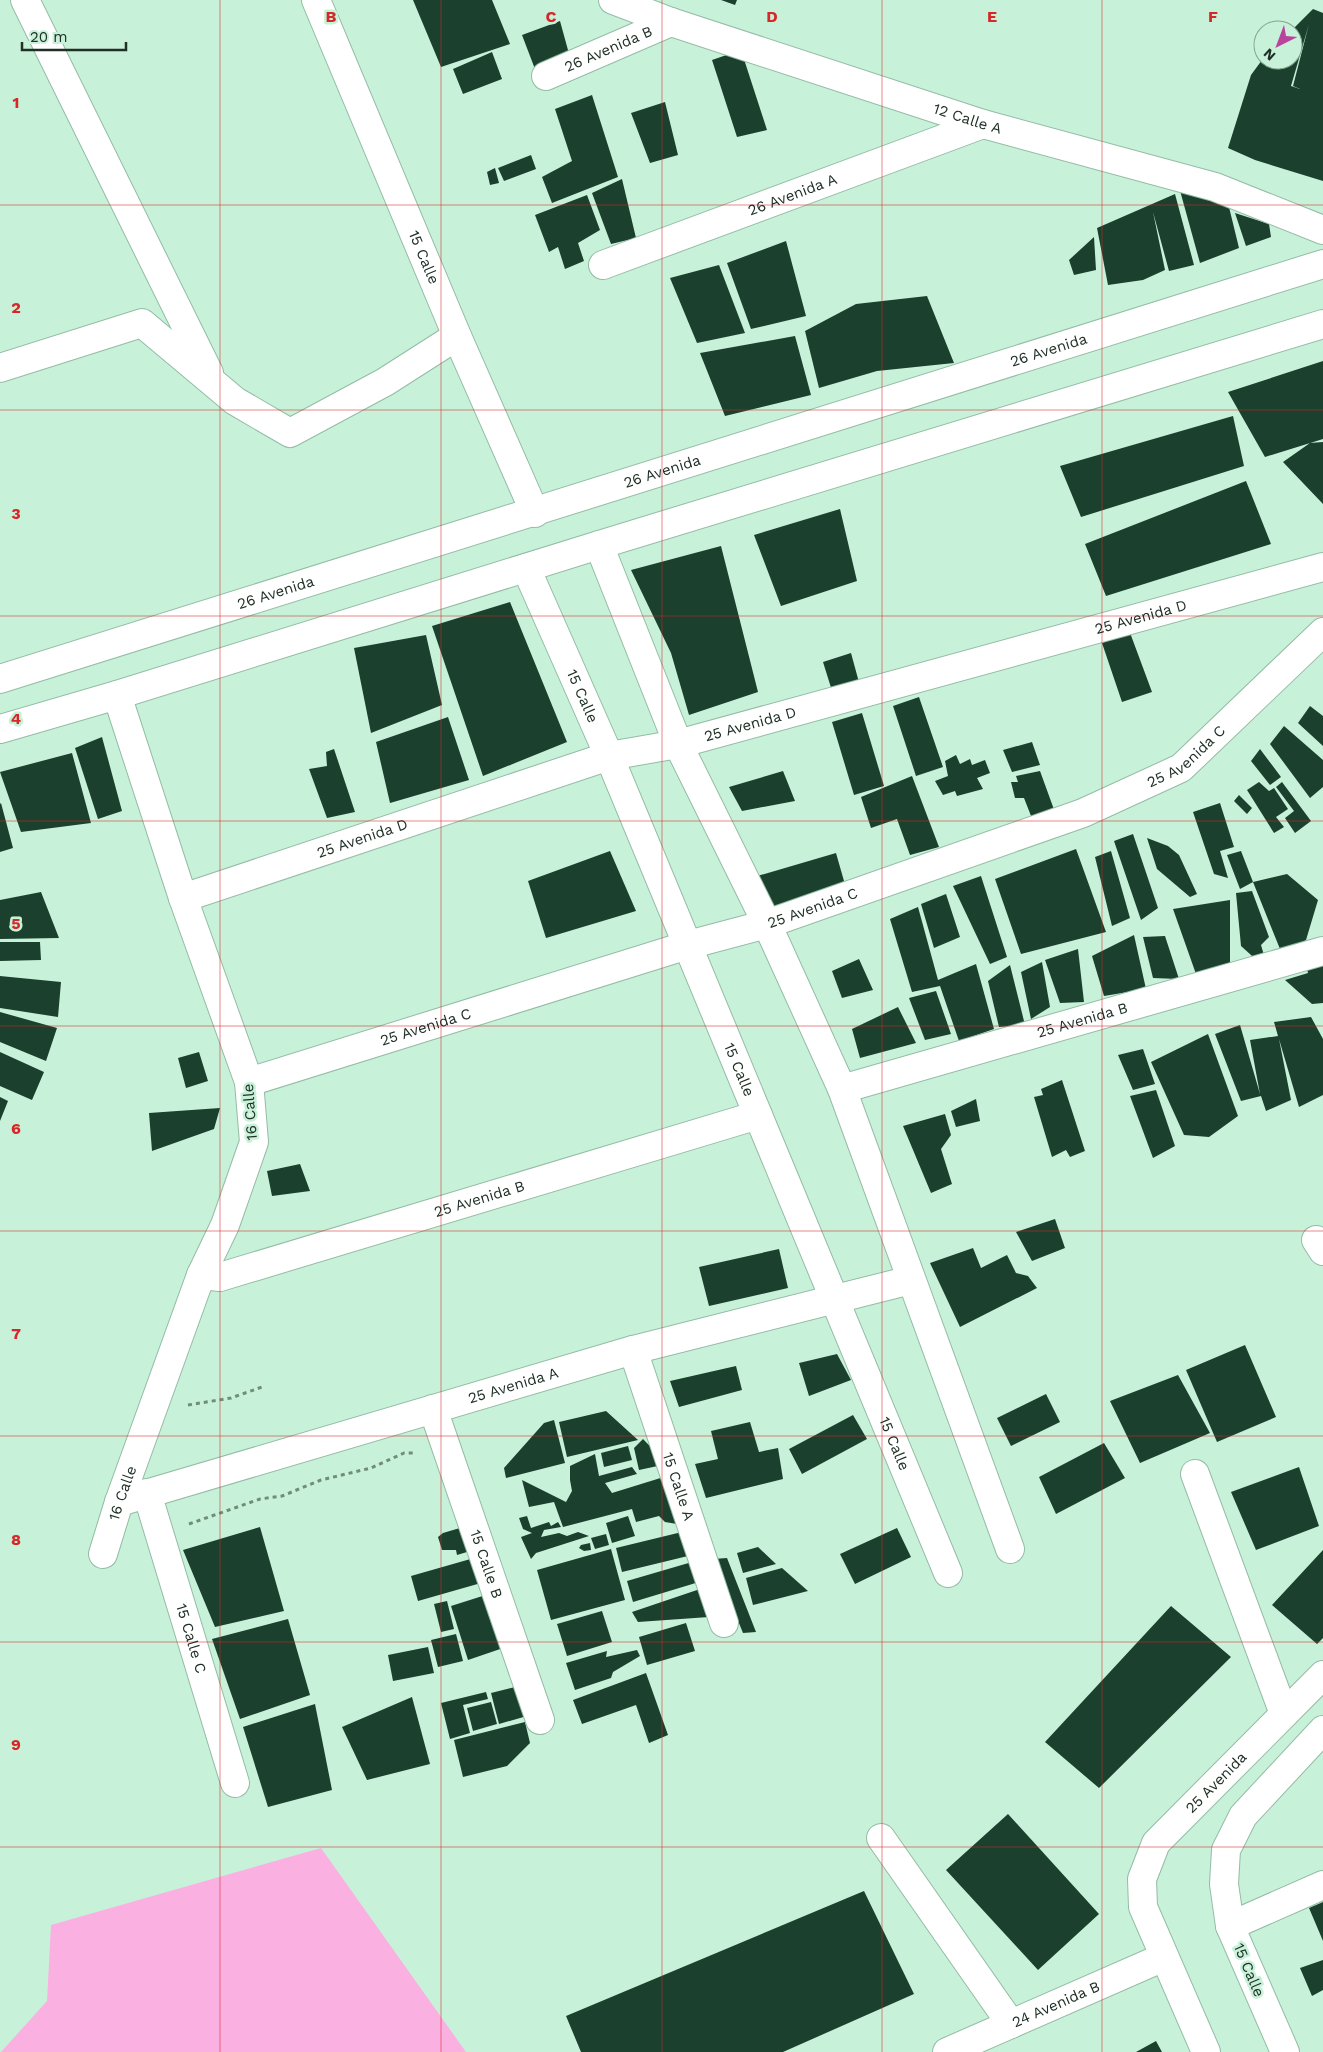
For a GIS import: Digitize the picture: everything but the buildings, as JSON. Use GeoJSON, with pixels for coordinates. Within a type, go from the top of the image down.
{"type":"FeatureCollection","features":[{"type":"Feature","properties":{"kind":"street"},"geometry":{"type":"LineString","coordinates":[[25,0],[214,384]]}},
{"type":"Feature","properties":{"kind":"street","name":"15 Calle"},"geometry":{"type":"LineString","coordinates":[[316,0],[457,336],[535,513]]}},
{"type":"Feature","properties":{"kind":"street","name":"12 Calle A"},"geometry":{"type":"LineString","coordinates":[[613,0],[671,22],[983,124],[1215,188],[1323,230]]}},
{"type":"Feature","properties":{"kind":"street","name":"26 Avenida B"},"geometry":{"type":"LineString","coordinates":[[546,76],[671,22]]}},
{"type":"Feature","properties":{"kind":"street","name":"26 Avenida A"},"geometry":{"type":"LineString","coordinates":[[603,265],[983,124]]}},
{"type":"Feature","properties":{"kind":"street","name":"26 Avenida"},"geometry":{"type":"LineString","coordinates":[[0,679],[535,513],[1323,264]]}},
{"type":"Feature","properties":{"kind":"street"},"geometry":{"type":"LineString","coordinates":[[0,368],[142,323],[235,401],[290,433],[385,382],[457,336]]}},
{"type":"Feature","properties":{"kind":"street"},"geometry":{"type":"LineString","coordinates":[[0,729],[117,696],[599,545],[1323,324]]}},
{"type":"Feature","properties":{"kind":"street"},"geometry":{"type":"LineString","coordinates":[[599,545],[678,744],[768,924],[842,1090],[1010,1549]]}},
{"type":"Feature","properties":{"kind":"street","name":"25 Avenida D"},"geometry":{"type":"LineString","coordinates":[[183,898],[609,756],[678,744],[1323,566]]}},
{"type":"Feature","properties":{"kind":"street","name":"15 Calle"},"geometry":{"type":"LineString","coordinates":[[526,568],[609,756],[948,1573]]}},
{"type":"Feature","properties":{"kind":"street","name":"25 Avenida C"},"geometry":{"type":"LineString","coordinates":[[249,1082],[688,946],[768,924],[1083,813],[1181,768],[1323,632]]}},
{"type":"Feature","properties":{"kind":"street","name":"16 Calle"},"geometry":{"type":"LineString","coordinates":[[103,1554],[118,1502],[200,1276],[225,1225],[254,1142],[249,1082],[183,898],[117,696]]}},
{"type":"Feature","properties":{"kind":"street","name":"25 Avenida B"},"geometry":{"type":"LineString","coordinates":[[842,1090],[1323,951]]}},
{"type":"Feature","properties":{"kind":"street","name":"25 Avenida B"},"geometry":{"type":"LineString","coordinates":[[200,1276],[220,1277],[758,1115]]}},
{"type":"Feature","properties":{"kind":"street","name":"25 Avenida A"},"geometry":{"type":"LineString","coordinates":[[118,1502],[632,1350],[911,1280]]}},
{"type":"Feature","properties":{"kind":"street","name":"15 Calle A"},"geometry":{"type":"LineString","coordinates":[[632,1350],[724,1623]]}},
{"type":"Feature","properties":{"kind":"street","name":"15 Calle B"},"geometry":{"type":"LineString","coordinates":[[433,1409],[540,1720]]}},
{"type":"Feature","properties":{"kind":"street"},"geometry":{"type":"LineString","coordinates":[[1195,1474],[1284,1714]]}},
{"type":"Feature","properties":{"kind":"street","name":"15 Calle C"},"geometry":{"type":"LineString","coordinates":[[147,1493],[236,1783]]}},
{"type":"Feature","properties":{"kind":"street","name":"25 Avenida"},"geometry":{"type":"LineString","coordinates":[[1164,1957],[1142,1907],[1142,1880],[1156,1842],[1323,1675]]}},
{"type":"Feature","properties":{"kind":"street","name":"15 Calle"},"geometry":{"type":"LineString","coordinates":[[1285,2052],[1230,1926],[1224,1884],[1226,1850],[1243,1816],[1323,1730]]}},
{"type":"Feature","properties":{"kind":"street"},"geometry":{"type":"LineString","coordinates":[[881,1838],[1011,2024]]}},
{"type":"Feature","properties":{"kind":"street"},"geometry":{"type":"LineString","coordinates":[[1230,1926],[1323,1885]]}},
{"type":"Feature","properties":{"kind":"street"},"geometry":{"type":"LineString","coordinates":[[1164,1957],[1206,2052]]}},
{"type":"Feature","properties":{"kind":"street","name":"24 Avenida B"},"geometry":{"type":"LineString","coordinates":[[962,2049],[1011,2024],[1164,1957]]}},
{"type":"Feature","properties":{"kind":"path"},"geometry":{"type":"LineString","coordinates":[[179,1407],[231,1398],[262,1387]]}},
{"type":"Feature","properties":{"kind":"path"},"geometry":{"type":"LineString","coordinates":[[160,1535],[260,1499],[282,1496],[321,1480],[371,1468],[404,1453],[448,1452]]}},
{"type":"Feature","properties":{"kind":"shaded area"},"geometry":{"type":"Polygon","coordinates":[[[321,1848],[466,2052],[1,2052],[47,2001],[51,1925],[321,1848]]]}}]}
